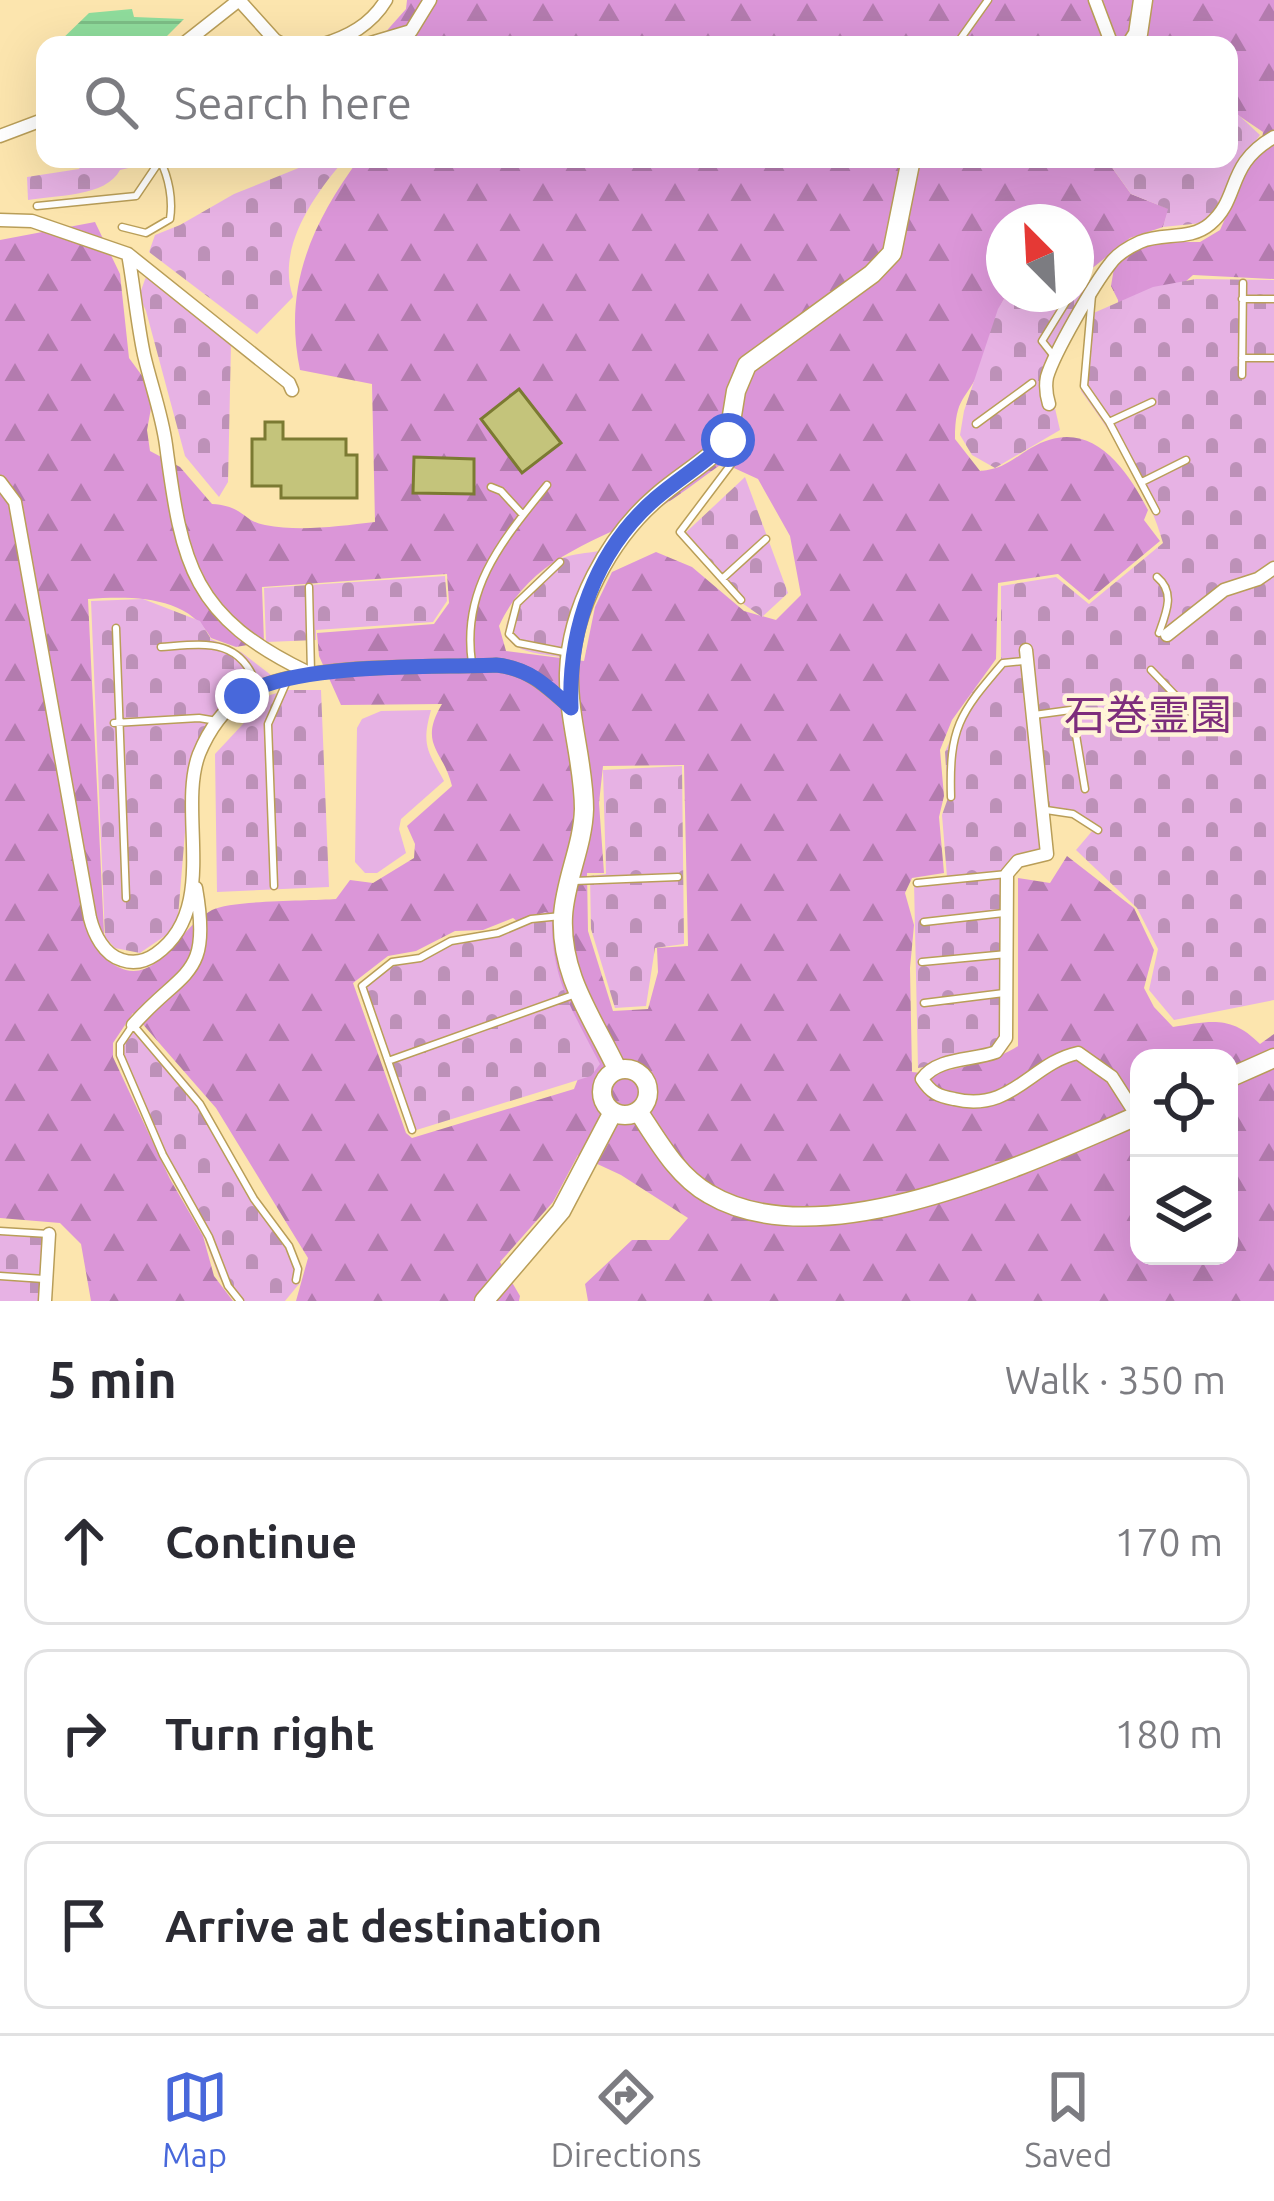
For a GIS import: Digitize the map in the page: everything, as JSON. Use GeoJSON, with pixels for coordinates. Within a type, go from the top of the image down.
{"type":"FeatureCollection","features":[{"type":"Feature","properties":{"kind":"street"},"geometry":{"type":"LineString","coordinates":[[193,36],[239,0],[271,36]]}},
{"type":"Feature","properties":{"kind":"street"},"geometry":{"type":"LineString","coordinates":[[348,36],[365,25],[386,0]]}},
{"type":"Feature","properties":{"kind":"street"},"geometry":{"type":"LineString","coordinates":[[394,36],[411,31],[430,0]]}},
{"type":"Feature","properties":{"kind":"street"},"geometry":{"type":"LineString","coordinates":[[1095,0],[1109,36]]}},
{"type":"Feature","properties":{"kind":"street"},"geometry":{"type":"LineString","coordinates":[[1137,36],[1143,0]]}},
{"type":"Feature","properties":{"kind":"street"},"geometry":{"type":"LineString","coordinates":[[0,136],[36,122]]}},
{"type":"Feature","properties":{"kind":"street"},"geometry":{"type":"LineString","coordinates":[[1094,291],[1110,264],[1139,243],[1197,233],[1210,224],[1221,212],[1238,170],[1258,146],[1274,137]]}},
{"type":"Feature","properties":{"kind":"street"},"geometry":{"type":"LineString","coordinates":[[617,1069],[576,994],[563,916],[583,830],[584,802],[571,708],[572,653],[591,588],[629,525],[728,440],[736,391],[747,365],[872,274],[892,253],[908,168]]}},
{"type":"Feature","properties":{"kind":"street"},"geometry":{"type":"LineString","coordinates":[[0,220],[32,221],[128,254],[289,383],[292,391]]}},
{"type":"Feature","properties":{"kind":"street"},"geometry":{"type":"LineString","coordinates":[[128,254],[190,572],[227,621],[258,646],[310,674]]}},
{"type":"Feature","properties":{"kind":"street"},"geometry":{"type":"LineString","coordinates":[[1049,404],[1034,382],[1056,357],[1082,312]]}},
{"type":"Feature","properties":{"kind":"street"},"geometry":{"type":"LineString","coordinates":[[0,482],[15,502],[94,933],[112,956],[146,961],[171,942],[179,929],[187,913],[193,875],[199,754],[217,721],[257,686],[310,674],[515,667],[539,680],[571,708]]}},
{"type":"Feature","properties":{"kind":"street"},"geometry":{"type":"LineString","coordinates":[[1163,634],[1224,590],[1258,579],[1274,568]]}},
{"type":"Feature","properties":{"kind":"street"},"geometry":{"type":"LineString","coordinates":[[1027,656],[1047,854],[1018,861],[1007,874],[1003,1047],[988,1056],[944,1064],[922,1079],[933,1094],[967,1102],[988,1100],[1008,1095],[1078,1053],[1112,1077],[1130,1103]]}},
{"type":"Feature","properties":{"kind":"street"},"geometry":{"type":"LineString","coordinates":[[133,1025],[178,986],[194,964],[200,936],[193,875]]}},
{"type":"Feature","properties":{"kind":"street"},"geometry":{"type":"LineString","coordinates":[[1238,1074],[1274,1058]]}},
{"type":"Feature","properties":{"kind":"street"},"geometry":{"type":"LineString","coordinates":[[617,1069],[632,1069],[647,1084],[647,1100],[638,1111],[613,1112],[604,1102],[601,1090],[606,1077],[617,1069]]}},
{"type":"Feature","properties":{"kind":"street"},"geometry":{"type":"LineString","coordinates":[[638,1111],[674,1163],[706,1193],[739,1209],[774,1217],[825,1215],[907,1202],[979,1181],[1130,1118]]}},
{"type":"Feature","properties":{"kind":"street"},"geometry":{"type":"LineString","coordinates":[[484,1301],[561,1210],[613,1112]]}},
{"type":"Feature","properties":{"kind":"street"},"geometry":{"type":"LineString","coordinates":[[45,1301],[50,1234]]}},
{"type":"Feature","properties":{"kind":"lane"},"geometry":{"type":"LineString","coordinates":[[962,36],[988,0]]}},
{"type":"Feature","properties":{"kind":"lane"},"geometry":{"type":"LineString","coordinates":[[37,206],[136,196],[155,168]]}},
{"type":"Feature","properties":{"kind":"lane"},"geometry":{"type":"LineString","coordinates":[[122,227],[146,232],[170,219],[164,168]]}},
{"type":"Feature","properties":{"kind":"lane"},"geometry":{"type":"LineString","coordinates":[[1242,375],[1243,283]]}},
{"type":"Feature","properties":{"kind":"lane"},"geometry":{"type":"LineString","coordinates":[[1242,299],[1274,299]]}},
{"type":"Feature","properties":{"kind":"lane"},"geometry":{"type":"LineString","coordinates":[[1056,357],[1042,341],[1059,312]]}},
{"type":"Feature","properties":{"kind":"lane"},"geometry":{"type":"LineString","coordinates":[[1090,312],[1084,386],[1109,422],[1156,511]]}},
{"type":"Feature","properties":{"kind":"lane"},"geometry":{"type":"LineString","coordinates":[[1242,358],[1274,358]]}},
{"type":"Feature","properties":{"kind":"lane"},"geometry":{"type":"LineString","coordinates":[[976,424],[1034,382]]}},
{"type":"Feature","properties":{"kind":"lane"},"geometry":{"type":"LineString","coordinates":[[1109,422],[1152,402]]}},
{"type":"Feature","properties":{"kind":"lane"},"geometry":{"type":"LineString","coordinates":[[728,440],[735,450],[728,473],[680,532],[741,600]]}},
{"type":"Feature","properties":{"kind":"lane"},"geometry":{"type":"LineString","coordinates":[[1142,482],[1186,460]]}},
{"type":"Feature","properties":{"kind":"lane"},"geometry":{"type":"LineString","coordinates":[[472,666],[474,596],[547,485]]}},
{"type":"Feature","properties":{"kind":"lane"},"geometry":{"type":"LineString","coordinates":[[491,487],[501,490],[523,515]]}},
{"type":"Feature","properties":{"kind":"lane"},"geometry":{"type":"LineString","coordinates":[[722,579],[766,539]]}},
{"type":"Feature","properties":{"kind":"lane"},"geometry":{"type":"LineString","coordinates":[[560,562],[518,604],[509,634],[518,643],[572,653]]}},
{"type":"Feature","properties":{"kind":"lane"},"geometry":{"type":"LineString","coordinates":[[1157,577],[1170,593],[1163,634]]}},
{"type":"Feature","properties":{"kind":"lane"},"geometry":{"type":"LineString","coordinates":[[310,587],[310,674]]}},
{"type":"Feature","properties":{"kind":"lane"},"geometry":{"type":"LineString","coordinates":[[116,628],[126,898]]}},
{"type":"Feature","properties":{"kind":"lane"},"geometry":{"type":"LineString","coordinates":[[161,647],[212,645],[233,652],[250,669],[257,686]]}},
{"type":"Feature","properties":{"kind":"lane"},"geometry":{"type":"LineString","coordinates":[[951,797],[950,752],[958,722],[1004,663],[1027,656]]}},
{"type":"Feature","properties":{"kind":"lane"},"geometry":{"type":"LineString","coordinates":[[1151,670],[1200,721]]}},
{"type":"Feature","properties":{"kind":"lane"},"geometry":{"type":"LineString","coordinates":[[274,886],[268,724],[288,677]]}},
{"type":"Feature","properties":{"kind":"lane"},"geometry":{"type":"LineString","coordinates":[[1033,715],[1078,705],[1076,735],[1085,789]]}},
{"type":"Feature","properties":{"kind":"lane"},"geometry":{"type":"LineString","coordinates":[[117,722],[217,721]]}},
{"type":"Feature","properties":{"kind":"lane"},"geometry":{"type":"LineString","coordinates":[[1042,810],[1073,814],[1098,830]]}},
{"type":"Feature","properties":{"kind":"lane"},"geometry":{"type":"LineString","coordinates":[[916,884],[1007,874]]}},
{"type":"Feature","properties":{"kind":"lane"},"geometry":{"type":"LineString","coordinates":[[570,881],[678,877]]}},
{"type":"Feature","properties":{"kind":"lane"},"geometry":{"type":"LineString","coordinates":[[924,922],[1007,913]]}},
{"type":"Feature","properties":{"kind":"lane"},"geometry":{"type":"LineString","coordinates":[[412,1130],[362,986],[365,981],[392,962],[419,958],[451,941],[498,933],[531,919],[563,916]]}},
{"type":"Feature","properties":{"kind":"lane"},"geometry":{"type":"LineString","coordinates":[[922,962],[1007,953]]}},
{"type":"Feature","properties":{"kind":"lane"},"geometry":{"type":"LineString","coordinates":[[924,1003],[1006,993]]}},
{"type":"Feature","properties":{"kind":"lane"},"geometry":{"type":"LineString","coordinates":[[388,1061],[576,994]]}},
{"type":"Feature","properties":{"kind":"lane"},"geometry":{"type":"LineString","coordinates":[[240,1301],[228,1286],[209,1237],[171,1170],[120,1055],[120,1044],[133,1025],[200,1104],[254,1199],[289,1246],[298,1269],[296,1280]]}},
{"type":"Feature","properties":{"kind":"lane"},"geometry":{"type":"LineString","coordinates":[[0,1231],[50,1234]]}},
{"type":"Feature","properties":{"kind":"lane"},"geometry":{"type":"LineString","coordinates":[[0,1276],[46,1279]]}},
{"type":"Feature","properties":{"kind":"green space"},"geometry":{"type":"Polygon","coordinates":[[[407,0],[1274,0],[1274,279],[1193,275],[1169,296],[1274,555],[1179,571],[1111,286],[1114,268],[1126,255],[1151,242],[1200,242],[1220,230],[1246,171],[1260,153],[1263,132],[1238,115],[1238,36],[382,36],[406,9],[407,0]]]}},
{"type":"Feature","properties":{"kind":"green space"},"geometry":{"type":"Polygon","coordinates":[[[1238,115],[1260,135],[1238,164],[1238,115]]]}},
{"type":"Feature","properties":{"kind":"green space"},"geometry":{"type":"Polygon","coordinates":[[[128,168],[92,190],[28,200],[27,177],[128,168]]]}},
{"type":"Feature","properties":{"kind":"green space"},"geometry":{"type":"Polygon","coordinates":[[[299,168],[338,168],[310,206],[294,241],[289,278],[293,297],[257,334],[149,252],[155,235],[234,194],[299,168]]]}},
{"type":"Feature","properties":{"kind":"green space"},"geometry":{"type":"Polygon","coordinates":[[[353,168],[1112,168],[1131,194],[1169,209],[1163,227],[1130,238],[1094,267],[1094,204],[986,204],[986,312],[998,312],[981,368],[959,406],[955,439],[980,471],[1001,466],[1051,439],[1087,441],[1102,449],[1128,477],[1148,510],[1144,520],[1160,541],[1089,600],[1058,574],[998,583],[996,659],[952,720],[940,750],[944,873],[912,878],[905,893],[914,925],[912,1072],[966,1066],[1018,1046],[1018,878],[1050,883],[1067,856],[1134,908],[1154,950],[1144,988],[1173,1027],[1230,1024],[1260,1044],[1274,1034],[1274,1301],[588,1301],[585,1284],[632,1240],[669,1240],[688,1218],[621,1175],[578,1155],[553,1202],[500,1262],[519,1301],[296,1301],[308,1258],[216,1108],[133,1013],[113,1043],[113,1057],[170,1179],[203,1236],[214,1276],[233,1301],[91,1301],[81,1244],[60,1223],[0,1218],[0,240],[95,222],[120,274],[129,358],[154,392],[147,430],[150,451],[180,467],[212,504],[279,527],[375,522],[372,384],[300,370],[295,311],[315,233],[353,168]],[[723,463],[662,506],[545,568],[512,603],[499,626],[506,651],[584,661],[595,607],[612,572],[656,552],[692,567],[744,611],[776,620],[801,595],[790,536],[758,479],[723,463]],[[447,574],[262,587],[264,642],[236,647],[211,638],[188,613],[173,606],[139,599],[88,599],[104,933],[98,951],[117,966],[133,971],[147,968],[212,910],[336,899],[350,880],[373,883],[414,858],[415,844],[407,826],[452,786],[432,738],[442,704],[341,705],[319,656],[317,633],[434,624],[449,603],[447,574]],[[684,765],[603,766],[599,803],[604,873],[587,873],[588,931],[613,1011],[648,1009],[658,972],[657,948],[688,946],[684,765]],[[513,918],[483,930],[455,931],[416,951],[388,956],[353,983],[406,1133],[412,1138],[574,1089],[581,1071],[526,928],[513,918]]]}},
{"type":"Feature","properties":{"kind":"green space"},"geometry":{"type":"Polygon","coordinates":[[[1112,168],[1235,168],[1215,212],[1202,223],[1163,227],[1168,209],[1131,194],[1112,168]]]}},
{"type":"Feature","properties":{"kind":"green space"},"geometry":{"type":"Polygon","coordinates":[[[147,274],[231,344],[228,482],[219,497],[185,456],[139,296],[147,274]]]}},
{"type":"Feature","properties":{"kind":"green space","name":"石巻霊園"},"geometry":{"type":"Polygon","coordinates":[[[1196,279],[1274,280],[1274,1000],[1174,1020],[1149,990],[1158,949],[1137,908],[1076,850],[1093,830],[1067,815],[1047,813],[1051,858],[1021,865],[1012,873],[1008,1049],[999,1055],[918,1068],[914,882],[947,877],[942,815],[948,798],[945,752],[970,695],[1001,659],[1001,586],[1056,577],[1089,604],[1163,543],[1129,464],[1081,391],[1089,315],[1153,287],[1196,279]]]}},
{"type":"Feature","properties":{"kind":"green space"},"geometry":{"type":"Polygon","coordinates":[[[997,312],[1075,312],[1043,377],[1044,407],[1054,404],[1060,430],[995,468],[972,455],[960,435],[997,312]]]}},
{"type":"Feature","properties":{"kind":"green space"},"geometry":{"type":"Polygon","coordinates":[[[745,477],[788,593],[762,617],[742,603],[681,537],[745,477]]]}},
{"type":"Feature","properties":{"kind":"green space"},"geometry":{"type":"Polygon","coordinates":[[[599,551],[583,584],[561,657],[513,644],[506,630],[508,619],[533,582],[562,558],[599,551]]]}},
{"type":"Feature","properties":{"kind":"green space"},"geometry":{"type":"Polygon","coordinates":[[[445,576],[447,601],[433,622],[316,630],[316,640],[266,642],[264,588],[445,576]]]}},
{"type":"Feature","properties":{"kind":"green space"},"geometry":{"type":"Polygon","coordinates":[[[143,599],[200,621],[211,639],[241,652],[271,675],[222,710],[191,760],[178,917],[172,931],[140,953],[115,948],[105,937],[91,601],[143,599]]]}},
{"type":"Feature","properties":{"kind":"green space"},"geometry":{"type":"Polygon","coordinates":[[[321,690],[329,887],[217,892],[215,754],[270,695],[321,690]]]}},
{"type":"Feature","properties":{"kind":"green space"},"geometry":{"type":"Polygon","coordinates":[[[431,710],[428,748],[444,781],[401,819],[406,853],[377,873],[365,873],[355,862],[357,728],[362,719],[381,711],[431,710]]]}},
{"type":"Feature","properties":{"kind":"green space"},"geometry":{"type":"Polygon","coordinates":[[[682,766],[684,944],[655,948],[646,1006],[615,1008],[591,929],[590,876],[606,874],[603,770],[682,766]]]}},
{"type":"Feature","properties":{"kind":"green space"},"geometry":{"type":"Polygon","coordinates":[[[545,912],[552,914],[555,956],[565,992],[600,1064],[591,1076],[410,1132],[359,985],[390,959],[423,954],[448,940],[487,934],[545,912]]]}},
{"type":"Feature","properties":{"kind":"green space"},"geometry":{"type":"Polygon","coordinates":[[[141,1029],[198,1094],[264,1210],[295,1251],[301,1267],[299,1284],[285,1301],[237,1301],[219,1277],[202,1231],[116,1053],[119,1040],[141,1029]]]}},
{"type":"Feature","properties":{"kind":"green space"},"geometry":{"type":"Polygon","coordinates":[[[0,1228],[54,1231],[49,1301],[0,1301],[0,1228]]]}},
{"type":"Feature","properties":{"kind":"shaded area"},"geometry":{"type":"Polygon","coordinates":[[[132,9],[134,17],[184,19],[167,36],[65,36],[89,13],[132,9]]]}},
{"type":"Feature","properties":{"kind":"building"},"geometry":{"type":"Polygon","coordinates":[[[519,389],[561,443],[522,473],[481,419],[519,389]]]}},
{"type":"Feature","properties":{"kind":"building"},"geometry":{"type":"Polygon","coordinates":[[[265,422],[283,422],[283,439],[346,439],[346,455],[357,455],[357,498],[281,498],[281,486],[252,486],[252,439],[265,439],[265,422]]]}},
{"type":"Feature","properties":{"kind":"building"},"geometry":{"type":"Polygon","coordinates":[[[414,457],[474,459],[474,494],[413,493],[414,457]]]}},
{"type":"Feature","properties":{"kind":"route"},"geometry":{"type":"LineString","coordinates":[[242,696],[257,686],[296,675],[496,665],[515,667],[539,680],[571,708],[569,668],[578,628],[608,556],[656,498],[728,440]]}}]}
